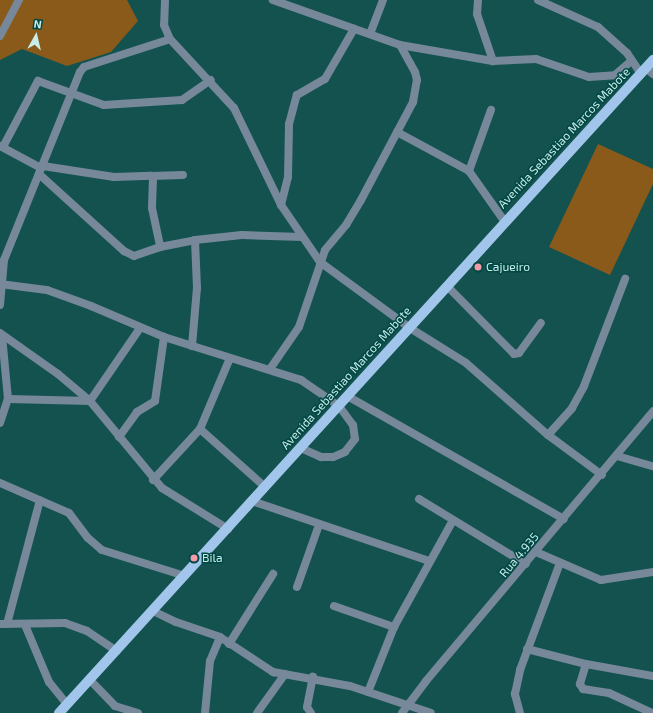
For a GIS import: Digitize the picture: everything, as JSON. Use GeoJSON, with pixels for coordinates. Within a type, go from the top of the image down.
{"type":"FeatureCollection","features":[{"type":"Feature","properties":{"kind":"main road","name":"Avenida Sebastiao Marcos Mabote"},"geometry":{"type":"LineString","coordinates":[[65,709],[252,501],[349,397],[505,222],[648,69]]}},
{"type":"Feature","properties":{"kind":"street"},"geometry":{"type":"LineString","coordinates":[[0,36],[19,0]]}},
{"type":"Feature","properties":{"kind":"street"},"geometry":{"type":"LineString","coordinates":[[165,0],[164,25],[170,39],[210,80],[234,108],[245,126],[265,175],[281,205],[320,262],[410,328],[466,364],[548,435],[602,475]]}},
{"type":"Feature","properties":{"kind":"street"},"geometry":{"type":"LineString","coordinates":[[273,0],[400,45],[493,60],[536,59],[575,73],[604,77],[614,74],[631,61]]}},
{"type":"Feature","properties":{"kind":"street"},"geometry":{"type":"LineString","coordinates":[[370,34],[383,0]]}},
{"type":"Feature","properties":{"kind":"street"},"geometry":{"type":"LineString","coordinates":[[478,0],[477,14],[493,60]]}},
{"type":"Feature","properties":{"kind":"street"},"geometry":{"type":"LineString","coordinates":[[543,1],[598,27],[621,48],[631,61],[648,69]]}},
{"type":"Feature","properties":{"kind":"street"},"geometry":{"type":"LineString","coordinates":[[281,205],[288,177],[289,124],[298,95],[325,79],[354,29]]}},
{"type":"Feature","properties":{"kind":"street"},"geometry":{"type":"LineString","coordinates":[[0,305],[0,284],[4,260],[70,94],[84,67],[170,39]]}},
{"type":"Feature","properties":{"kind":"street"},"geometry":{"type":"LineString","coordinates":[[270,369],[299,327],[325,250],[353,212],[413,102],[417,80],[415,72],[400,45]]}},
{"type":"Feature","properties":{"kind":"street"},"geometry":{"type":"LineString","coordinates":[[210,80],[182,100],[104,105],[70,94],[40,81],[36,82],[1,146],[41,169],[130,255],[139,256],[160,247],[195,240],[257,234],[302,237]]}},
{"type":"Feature","properties":{"kind":"street"},"geometry":{"type":"LineString","coordinates":[[469,171],[491,110]]}},
{"type":"Feature","properties":{"kind":"street"},"geometry":{"type":"LineString","coordinates":[[398,132],[469,171],[505,222]]}},
{"type":"Feature","properties":{"kind":"street"},"geometry":{"type":"LineString","coordinates":[[41,169],[114,177],[183,175]]}},
{"type":"Feature","properties":{"kind":"street"},"geometry":{"type":"LineString","coordinates":[[151,176],[153,178],[152,208],[160,247]]}},
{"type":"Feature","properties":{"kind":"street"},"geometry":{"type":"LineString","coordinates":[[192,346],[196,288],[195,240]]}},
{"type":"Feature","properties":{"kind":"street"},"geometry":{"type":"LineString","coordinates":[[548,435],[572,408],[584,386],[626,279]]}},
{"type":"Feature","properties":{"kind":"street"},"geometry":{"type":"LineString","coordinates":[[0,284],[28,286],[65,296],[164,337],[270,369],[301,380],[339,406],[353,425],[355,439],[345,452],[333,457],[321,457],[301,448]]}},
{"type":"Feature","properties":{"kind":"street"},"geometry":{"type":"LineString","coordinates":[[447,286],[514,354],[519,353],[541,323]]}},
{"type":"Feature","properties":{"kind":"street"},"geometry":{"type":"LineString","coordinates":[[90,401],[140,328]]}},
{"type":"Feature","properties":{"kind":"street"},"geometry":{"type":"LineString","coordinates":[[1,335],[58,374],[90,401],[153,480],[162,488],[228,529]]}},
{"type":"Feature","properties":{"kind":"street"},"geometry":{"type":"LineString","coordinates":[[0,422],[8,399],[1,335]]}},
{"type":"Feature","properties":{"kind":"street"},"geometry":{"type":"LineString","coordinates":[[119,437],[137,412],[155,401],[164,337]]}},
{"type":"Feature","properties":{"kind":"street"},"geometry":{"type":"LineString","coordinates":[[153,480],[200,429],[230,358]]}},
{"type":"Feature","properties":{"kind":"street"},"geometry":{"type":"LineString","coordinates":[[349,397],[564,519]]}},
{"type":"Feature","properties":{"kind":"street"},"geometry":{"type":"LineString","coordinates":[[8,399],[90,401]]}},
{"type":"Feature","properties":{"kind":"street","name":"Rua 4.935"},"geometry":{"type":"LineString","coordinates":[[402,713],[426,681],[602,475],[653,411]]}},
{"type":"Feature","properties":{"kind":"street"},"geometry":{"type":"LineString","coordinates":[[200,429],[265,487]]}},
{"type":"Feature","properties":{"kind":"street"},"geometry":{"type":"LineString","coordinates":[[617,456],[653,466]]}},
{"type":"Feature","properties":{"kind":"street"},"geometry":{"type":"LineString","coordinates":[[0,482],[69,513],[88,538],[102,550],[185,576]]}},
{"type":"Feature","properties":{"kind":"street"},"geometry":{"type":"LineString","coordinates":[[419,499],[526,564]]}},
{"type":"Feature","properties":{"kind":"street"},"geometry":{"type":"LineString","coordinates":[[40,500],[3,624],[25,625],[65,623],[87,630],[117,651]]}},
{"type":"Feature","properties":{"kind":"street"},"geometry":{"type":"LineString","coordinates":[[252,501],[319,525],[429,561]]}},
{"type":"Feature","properties":{"kind":"street"},"geometry":{"type":"LineString","coordinates":[[368,692],[394,627],[429,561],[453,520]]}},
{"type":"Feature","properties":{"kind":"street"},"geometry":{"type":"LineString","coordinates":[[297,587],[319,525]]}},
{"type":"Feature","properties":{"kind":"street"},"geometry":{"type":"LineString","coordinates":[[536,552],[601,580],[653,572]]}},
{"type":"Feature","properties":{"kind":"street"},"geometry":{"type":"LineString","coordinates":[[520,713],[515,694],[527,649],[560,563]]}},
{"type":"Feature","properties":{"kind":"street"},"geometry":{"type":"LineString","coordinates":[[229,644],[273,574]]}},
{"type":"Feature","properties":{"kind":"street"},"geometry":{"type":"LineString","coordinates":[[334,606],[394,627]]}},
{"type":"Feature","properties":{"kind":"street"},"geometry":{"type":"LineString","coordinates":[[153,611],[176,622],[220,637],[259,665],[273,672],[312,677],[368,692],[432,713]]}},
{"type":"Feature","properties":{"kind":"street"},"geometry":{"type":"LineString","coordinates":[[25,625],[49,682],[65,709]]}},
{"type":"Feature","properties":{"kind":"street"},"geometry":{"type":"LineString","coordinates":[[205,713],[210,660],[220,637]]}},
{"type":"Feature","properties":{"kind":"street"},"geometry":{"type":"LineString","coordinates":[[527,649],[586,664],[653,676]]}},
{"type":"Feature","properties":{"kind":"street"},"geometry":{"type":"LineString","coordinates":[[586,664],[580,684],[583,689],[609,693],[652,713]]}},
{"type":"Feature","properties":{"kind":"street"},"geometry":{"type":"LineString","coordinates":[[256,713],[285,674]]}},
{"type":"Feature","properties":{"kind":"street"},"geometry":{"type":"LineString","coordinates":[[311,713],[307,708],[312,677]]}},
{"type":"Feature","properties":{"kind":"street"},"geometry":{"type":"LineString","coordinates":[[90,680],[116,706],[138,713]]}},
{"type":"Feature","properties":{"kind":"shaded area"},"geometry":{"type":"Polygon","coordinates":[[[0,0],[127,0],[138,21],[111,52],[67,66],[22,49],[0,60],[0,0]]]}},
{"type":"Feature","properties":{"kind":"shaded area"},"geometry":{"type":"Polygon","coordinates":[[[598,144],[653,169],[653,184],[610,275],[549,247],[598,144]]]}},
{"type":"Feature","properties":{"kind":"place","name":"Cajueiro"},"geometry":{"type":"Point","coordinates":[478,267]}},
{"type":"Feature","properties":{"kind":"place","name":"Bila"},"geometry":{"type":"Point","coordinates":[194,558]}}]}
